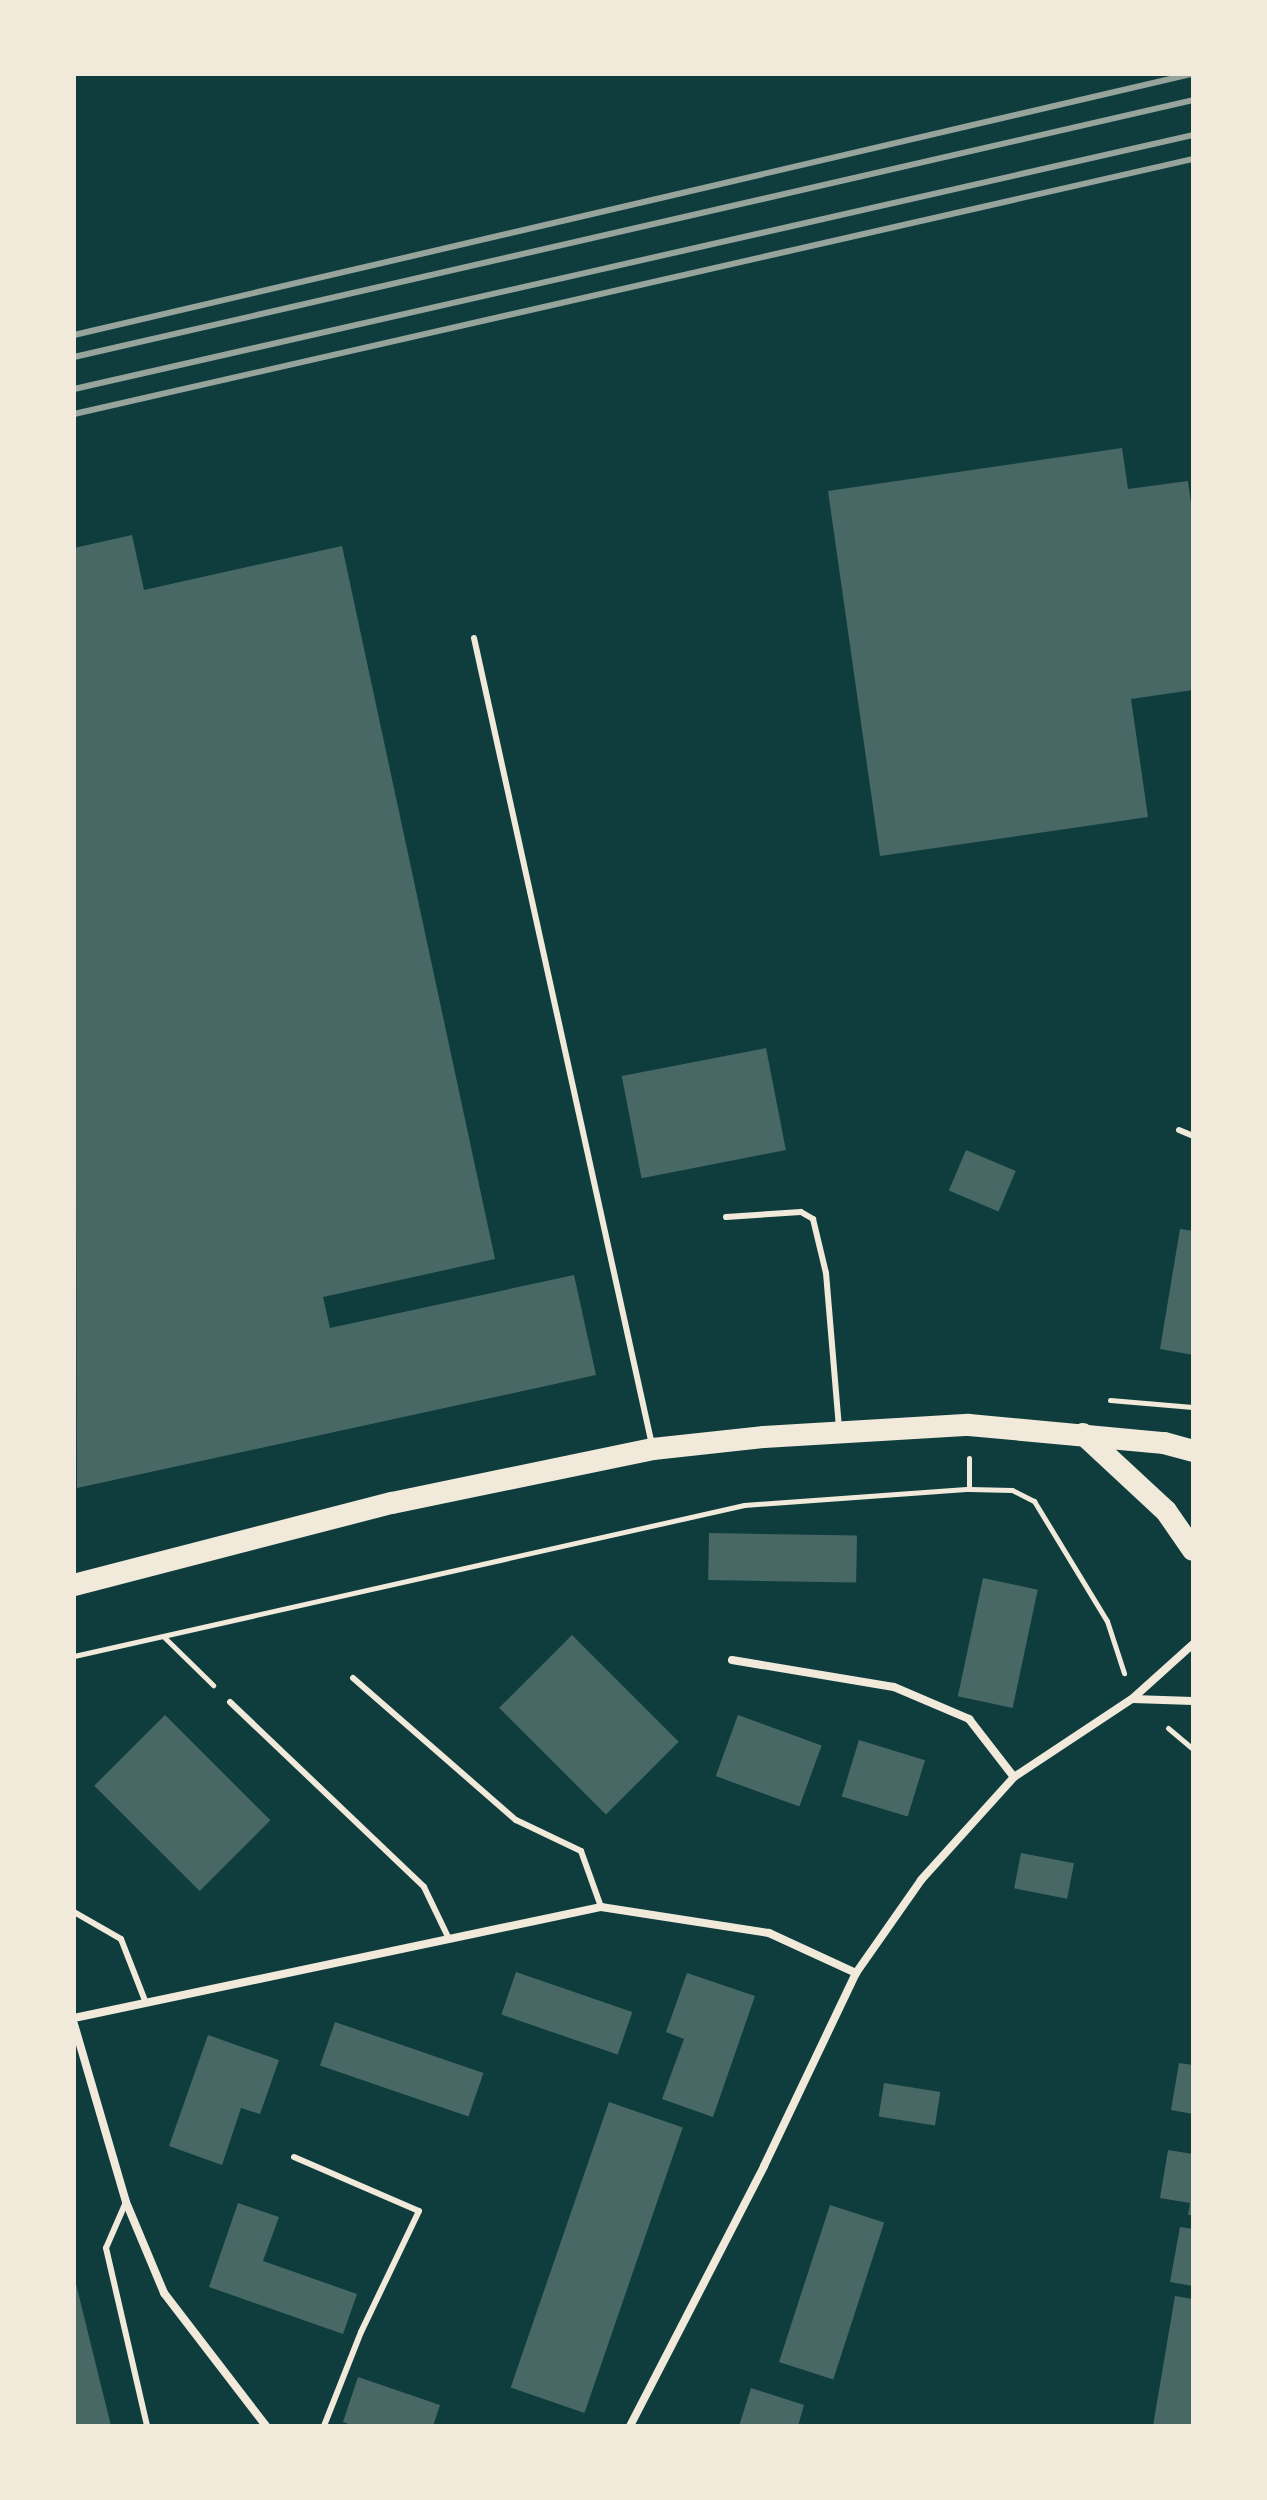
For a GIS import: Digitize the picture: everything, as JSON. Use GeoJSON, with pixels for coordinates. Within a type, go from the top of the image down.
{"type":"FeatureCollection","features":[{"type":"Feature","properties":{"kind":"highway"},"geometry":{"type":"LineString","coordinates":[[74,1585],[392,1503],[653,1449],[969,1425],[1164,1443],[1193,1451]]}},
{"type":"Feature","properties":{"kind":"highway"},"geometry":{"type":"LineString","coordinates":[[1083,1434],[1166,1511],[1193,1550]]}},
{"type":"Feature","properties":{"kind":"street"},"geometry":{"type":"LineString","coordinates":[[630,2426],[764,2166],[856,1973],[921,1880],[1014,1777],[1132,1699],[1193,1644]]}},
{"type":"Feature","properties":{"kind":"street"},"geometry":{"type":"LineString","coordinates":[[732,1660],[906,1693],[969,1719],[1014,1777]]}},
{"type":"Feature","properties":{"kind":"street"},"geometry":{"type":"LineString","coordinates":[[1132,1699],[1193,1701]]}},
{"type":"Feature","properties":{"kind":"street"},"geometry":{"type":"LineString","coordinates":[[266,2426],[164,2293],[126,2202],[74,2021],[601,1907],[769,1933],[856,1973]]}},
{"type":"Feature","properties":{"kind":"lane"},"geometry":{"type":"LineString","coordinates":[[474,638],[653,1449]]}},
{"type":"Feature","properties":{"kind":"lane"},"geometry":{"type":"LineString","coordinates":[[1179,1130],[1193,1136]]}},
{"type":"Feature","properties":{"kind":"lane"},"geometry":{"type":"LineString","coordinates":[[726,1217],[801,1212],[813,1219],[826,1273],[839,1433]]}},
{"type":"Feature","properties":{"kind":"lane"},"geometry":{"type":"LineString","coordinates":[[353,1678],[516,1820],[581,1851],[601,1907]]}},
{"type":"Feature","properties":{"kind":"lane"},"geometry":{"type":"LineString","coordinates":[[230,1702],[424,1887],[449,1939]]}},
{"type":"Feature","properties":{"kind":"lane"},"geometry":{"type":"LineString","coordinates":[[74,1912],[121,1939],[146,2003]]}},
{"type":"Feature","properties":{"kind":"lane"},"geometry":{"type":"LineString","coordinates":[[294,2157],[419,2211],[361,2332],[324,2426]]}},
{"type":"Feature","properties":{"kind":"lane"},"geometry":{"type":"LineString","coordinates":[[126,2202],[106,2248],[147,2426]]}},
{"type":"Feature","properties":{"kind":"path"},"geometry":{"type":"LineString","coordinates":[[74,1656],[744,1505],[892,1493],[1012,1490],[1034,1501],[1107,1621],[1132,1699],[1193,1749]]}},
{"type":"Feature","properties":{"kind":"path"},"geometry":{"type":"LineString","coordinates":[[164,1637],[230,1702]]}},
{"type":"Feature","properties":{"kind":"building"},"geometry":{"type":"Polygon","coordinates":[[[1122,448],[1128,489],[1188,481],[1193,519],[1193,690],[1131,699],[1148,817],[880,856],[828,491],[1122,448]]]}},
{"type":"Feature","properties":{"kind":"building"},"geometry":{"type":"Polygon","coordinates":[[[132,535],[144,590],[342,546],[495,1259],[323,1297],[330,1328],[574,1275],[596,1375],[77,1488],[74,548],[132,535]]]}},
{"type":"Feature","properties":{"kind":"building"},"geometry":{"type":"Polygon","coordinates":[[[766,1048],[786,1150],[642,1178],[622,1076],[766,1048]]]}},
{"type":"Feature","properties":{"kind":"building"},"geometry":{"type":"Polygon","coordinates":[[[966,1150],[1016,1171],[999,1212],[949,1191],[966,1150]]]}},
{"type":"Feature","properties":{"kind":"building"},"geometry":{"type":"Polygon","coordinates":[[[1180,1229],[1193,1231],[1193,1355],[1160,1349],[1180,1229]]]}},
{"type":"Feature","properties":{"kind":"building"},"geometry":{"type":"Polygon","coordinates":[[[709,1533],[857,1536],[856,1583],[708,1580],[709,1533]]]}},
{"type":"Feature","properties":{"kind":"building"},"geometry":{"type":"Polygon","coordinates":[[[983,1578],[1038,1590],[1013,1708],[958,1696],[983,1578]]]}},
{"type":"Feature","properties":{"kind":"building"},"geometry":{"type":"Polygon","coordinates":[[[572,1635],[679,1742],[606,1815],[499,1708],[572,1635]]]}},
{"type":"Feature","properties":{"kind":"building"},"geometry":{"type":"Polygon","coordinates":[[[165,1715],[270,1820],[200,1891],[94,1786],[165,1715]]]}},
{"type":"Feature","properties":{"kind":"building"},"geometry":{"type":"Polygon","coordinates":[[[738,1715],[822,1745],[799,1807],[716,1776],[738,1715]]]}},
{"type":"Feature","properties":{"kind":"building"},"geometry":{"type":"Polygon","coordinates":[[[859,1740],[925,1760],[908,1817],[842,1796],[859,1740]]]}},
{"type":"Feature","properties":{"kind":"building"},"geometry":{"type":"Polygon","coordinates":[[[1021,1853],[1074,1863],[1067,1899],[1014,1888],[1021,1853]]]}},
{"type":"Feature","properties":{"kind":"building"},"geometry":{"type":"Polygon","coordinates":[[[516,1972],[632,2012],[618,2055],[501,2015],[516,1972]]]}},
{"type":"Feature","properties":{"kind":"building"},"geometry":{"type":"Polygon","coordinates":[[[687,1973],[755,1996],[713,2117],[662,2099],[684,2039],[666,2032],[687,1973]]]}},
{"type":"Feature","properties":{"kind":"building"},"geometry":{"type":"Polygon","coordinates":[[[335,2022],[483,2073],[468,2117],[320,2065],[335,2022]]]}},
{"type":"Feature","properties":{"kind":"building"},"geometry":{"type":"Polygon","coordinates":[[[208,2035],[279,2060],[260,2114],[241,2108],[222,2165],[169,2146],[208,2035]]]}},
{"type":"Feature","properties":{"kind":"building"},"geometry":{"type":"Polygon","coordinates":[[[1179,2063],[1193,2065],[1193,2114],[1171,2110],[1179,2063]]]}},
{"type":"Feature","properties":{"kind":"building"},"geometry":{"type":"Polygon","coordinates":[[[884,2083],[940,2092],[935,2125],[879,2117],[884,2083]]]}},
{"type":"Feature","properties":{"kind":"building"},"geometry":{"type":"Polygon","coordinates":[[[609,2102],[683,2127],[584,2413],[511,2388],[609,2102]]]}},
{"type":"Feature","properties":{"kind":"building"},"geometry":{"type":"Polygon","coordinates":[[[1168,2150],[1193,2154],[1193,2215],[1188,2215],[1190,2203],[1160,2198],[1168,2150]]]}},
{"type":"Feature","properties":{"kind":"building"},"geometry":{"type":"Polygon","coordinates":[[[238,2203],[279,2217],[263,2261],[357,2294],[343,2334],[209,2287],[238,2203]]]}},
{"type":"Feature","properties":{"kind":"building"},"geometry":{"type":"Polygon","coordinates":[[[830,2205],[884,2223],[833,2380],[779,2362],[830,2205]]]}},
{"type":"Feature","properties":{"kind":"building"},"geometry":{"type":"Polygon","coordinates":[[[1180,2227],[1193,2229],[1193,2286],[1170,2282],[1180,2227]]]}},
{"type":"Feature","properties":{"kind":"building"},"geometry":{"type":"Polygon","coordinates":[[[75,2280],[111,2426],[74,2426],[75,2280]]]}},
{"type":"Feature","properties":{"kind":"building"},"geometry":{"type":"Polygon","coordinates":[[[1175,2296],[1193,2299],[1193,2426],[1153,2426],[1175,2296]]]}},
{"type":"Feature","properties":{"kind":"building"},"geometry":{"type":"Polygon","coordinates":[[[358,2377],[440,2405],[433,2426],[354,2426],[343,2422],[358,2377]]]}},
{"type":"Feature","properties":{"kind":"building"},"geometry":{"type":"Polygon","coordinates":[[[751,2388],[804,2405],[798,2426],[739,2426],[751,2388]]]}},
{"type":"Feature","properties":{"kind":"railway"},"geometry":{"type":"LineString","coordinates":[[74,335],[1191,74]]}},
{"type":"Feature","properties":{"kind":"railway"},"geometry":{"type":"LineString","coordinates":[[74,357],[1193,100]]}},
{"type":"Feature","properties":{"kind":"railway"},"geometry":{"type":"LineString","coordinates":[[74,389],[1193,135]]}},
{"type":"Feature","properties":{"kind":"railway"},"geometry":{"type":"LineString","coordinates":[[74,414],[1193,159]]}}]}
